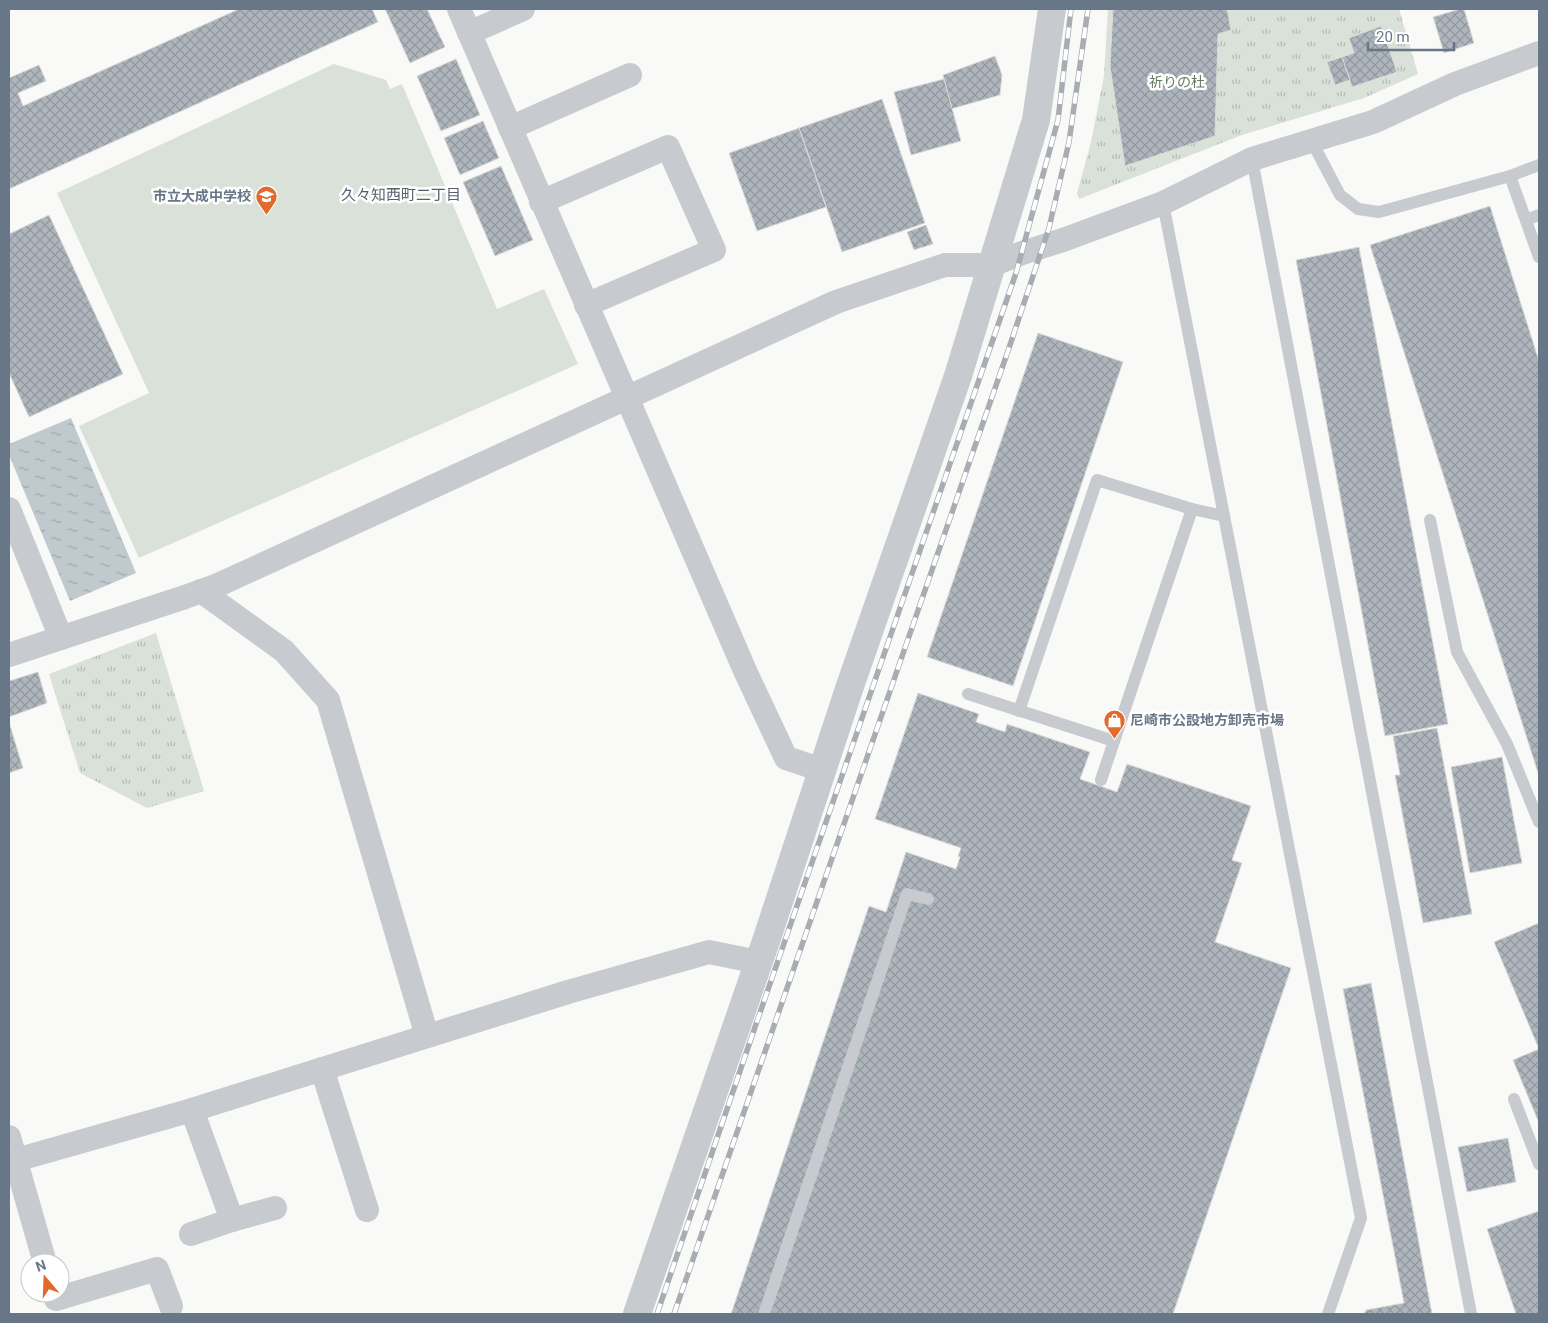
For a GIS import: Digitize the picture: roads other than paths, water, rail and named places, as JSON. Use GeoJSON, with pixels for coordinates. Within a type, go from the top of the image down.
{"type":"FeatureCollection","features":[{"type":"Feature","properties":{"kind":"street"},"geometry":{"type":"LineString","coordinates":[[459,9],[746,673],[786,758],[822,770]]}},
{"type":"Feature","properties":{"kind":"street"},"geometry":{"type":"LineString","coordinates":[[469,33],[523,9]]}},
{"type":"Feature","properties":{"kind":"street"},"geometry":{"type":"LineString","coordinates":[[638,1314],[822,770],[958,376],[1036,120],[1052,9]]}},
{"type":"Feature","properties":{"kind":"street"},"geometry":{"type":"LineString","coordinates":[[9,654],[201,591],[836,302],[945,265],[992,265],[1063,240],[1163,203],[1252,159],[1373,122],[1455,84],[1539,53]]}},
{"type":"Feature","properties":{"kind":"street"},"geometry":{"type":"LineString","coordinates":[[510,128],[630,75]]}},
{"type":"Feature","properties":{"kind":"street"},"geometry":{"type":"LineString","coordinates":[[541,202],[668,147],[714,250],[586,305]]}},
{"type":"Feature","properties":{"kind":"street"},"geometry":{"type":"LineString","coordinates":[[9,509],[61,638]]}},
{"type":"Feature","properties":{"kind":"street"},"geometry":{"type":"LineString","coordinates":[[201,591],[284,651],[328,700],[427,1036]]}},
{"type":"Feature","properties":{"kind":"street"},"geometry":{"type":"LineString","coordinates":[[16,1160],[192,1110],[568,992],[710,952],[758,962]]}},
{"type":"Feature","properties":{"kind":"street"},"geometry":{"type":"LineString","coordinates":[[322,1069],[367,1210]]}},
{"type":"Feature","properties":{"kind":"street"},"geometry":{"type":"LineString","coordinates":[[192,1110],[232,1220]]}},
{"type":"Feature","properties":{"kind":"street"},"geometry":{"type":"LineString","coordinates":[[9,1137],[42,1253]]}},
{"type":"Feature","properties":{"kind":"street"},"geometry":{"type":"LineString","coordinates":[[191,1234],[275,1208]]}},
{"type":"Feature","properties":{"kind":"street"},"geometry":{"type":"LineString","coordinates":[[70,1297],[157,1268],[171,1306]]}},
{"type":"Feature","properties":{"kind":"lane"},"geometry":{"type":"LineString","coordinates":[[1311,140],[1340,195],[1358,208],[1379,212],[1510,176],[1539,165]]}},
{"type":"Feature","properties":{"kind":"lane"},"geometry":{"type":"LineString","coordinates":[[1252,159],[1470,1314]]}},
{"type":"Feature","properties":{"kind":"lane"},"geometry":{"type":"LineString","coordinates":[[1510,176],[1539,257]]}},
{"type":"Feature","properties":{"kind":"lane"},"geometry":{"type":"LineString","coordinates":[[1163,203],[1361,1218],[1328,1314]]}},
{"type":"Feature","properties":{"kind":"lane"},"geometry":{"type":"LineString","coordinates":[[1526,220],[1539,215]]}},
{"type":"Feature","properties":{"kind":"lane"},"geometry":{"type":"LineString","coordinates":[[1019,711],[1097,480],[1192,509],[1224,516]]}},
{"type":"Feature","properties":{"kind":"lane"},"geometry":{"type":"LineString","coordinates":[[1100,780],[1192,509]]}},
{"type":"Feature","properties":{"kind":"lane"},"geometry":{"type":"LineString","coordinates":[[1430,520],[1457,652],[1507,744],[1539,822]]}},
{"type":"Feature","properties":{"kind":"lane"},"geometry":{"type":"LineString","coordinates":[[968,694],[1114,741]]}},
{"type":"Feature","properties":{"kind":"lane"},"geometry":{"type":"LineString","coordinates":[[764,1314],[907,894],[928,899]]}},
{"type":"Feature","properties":{"kind":"lane"},"geometry":{"type":"LineString","coordinates":[[1514,1099],[1539,1164]]}},
{"type":"Feature","properties":{"kind":"water"},"geometry":{"type":"Polygon","coordinates":[[[71,418],[136,573],[70,601],[9,455],[9,444],[71,418]]]}},
{"type":"Feature","properties":{"kind":"railway"},"geometry":{"type":"LineString","coordinates":[[657,1314],[1016,273],[1058,120],[1071,9]]}},
{"type":"Feature","properties":{"kind":"railway"},"geometry":{"type":"LineString","coordinates":[[674,1314],[1049,228],[1069,142],[1088,9]]}},
{"type":"Feature","properties":{"kind":"place","name":"市立大成中学校"},"geometry":{"type":"Point","coordinates":[267,215]}},
{"type":"Feature","properties":{"kind":"place","name":"尼崎市公設地方卸売市場"},"geometry":{"type":"Point","coordinates":[1114,739]}},
{"type":"Feature","properties":{"kind":"district","name":"久々知西町二丁目"},"geometry":{"type":"Point","coordinates":[401,195]}},
{"type":"Feature","properties":{"kind":"park label","name":"祈りの杜"},"geometry":{"type":"Point","coordinates":[1177,82]}}]}
